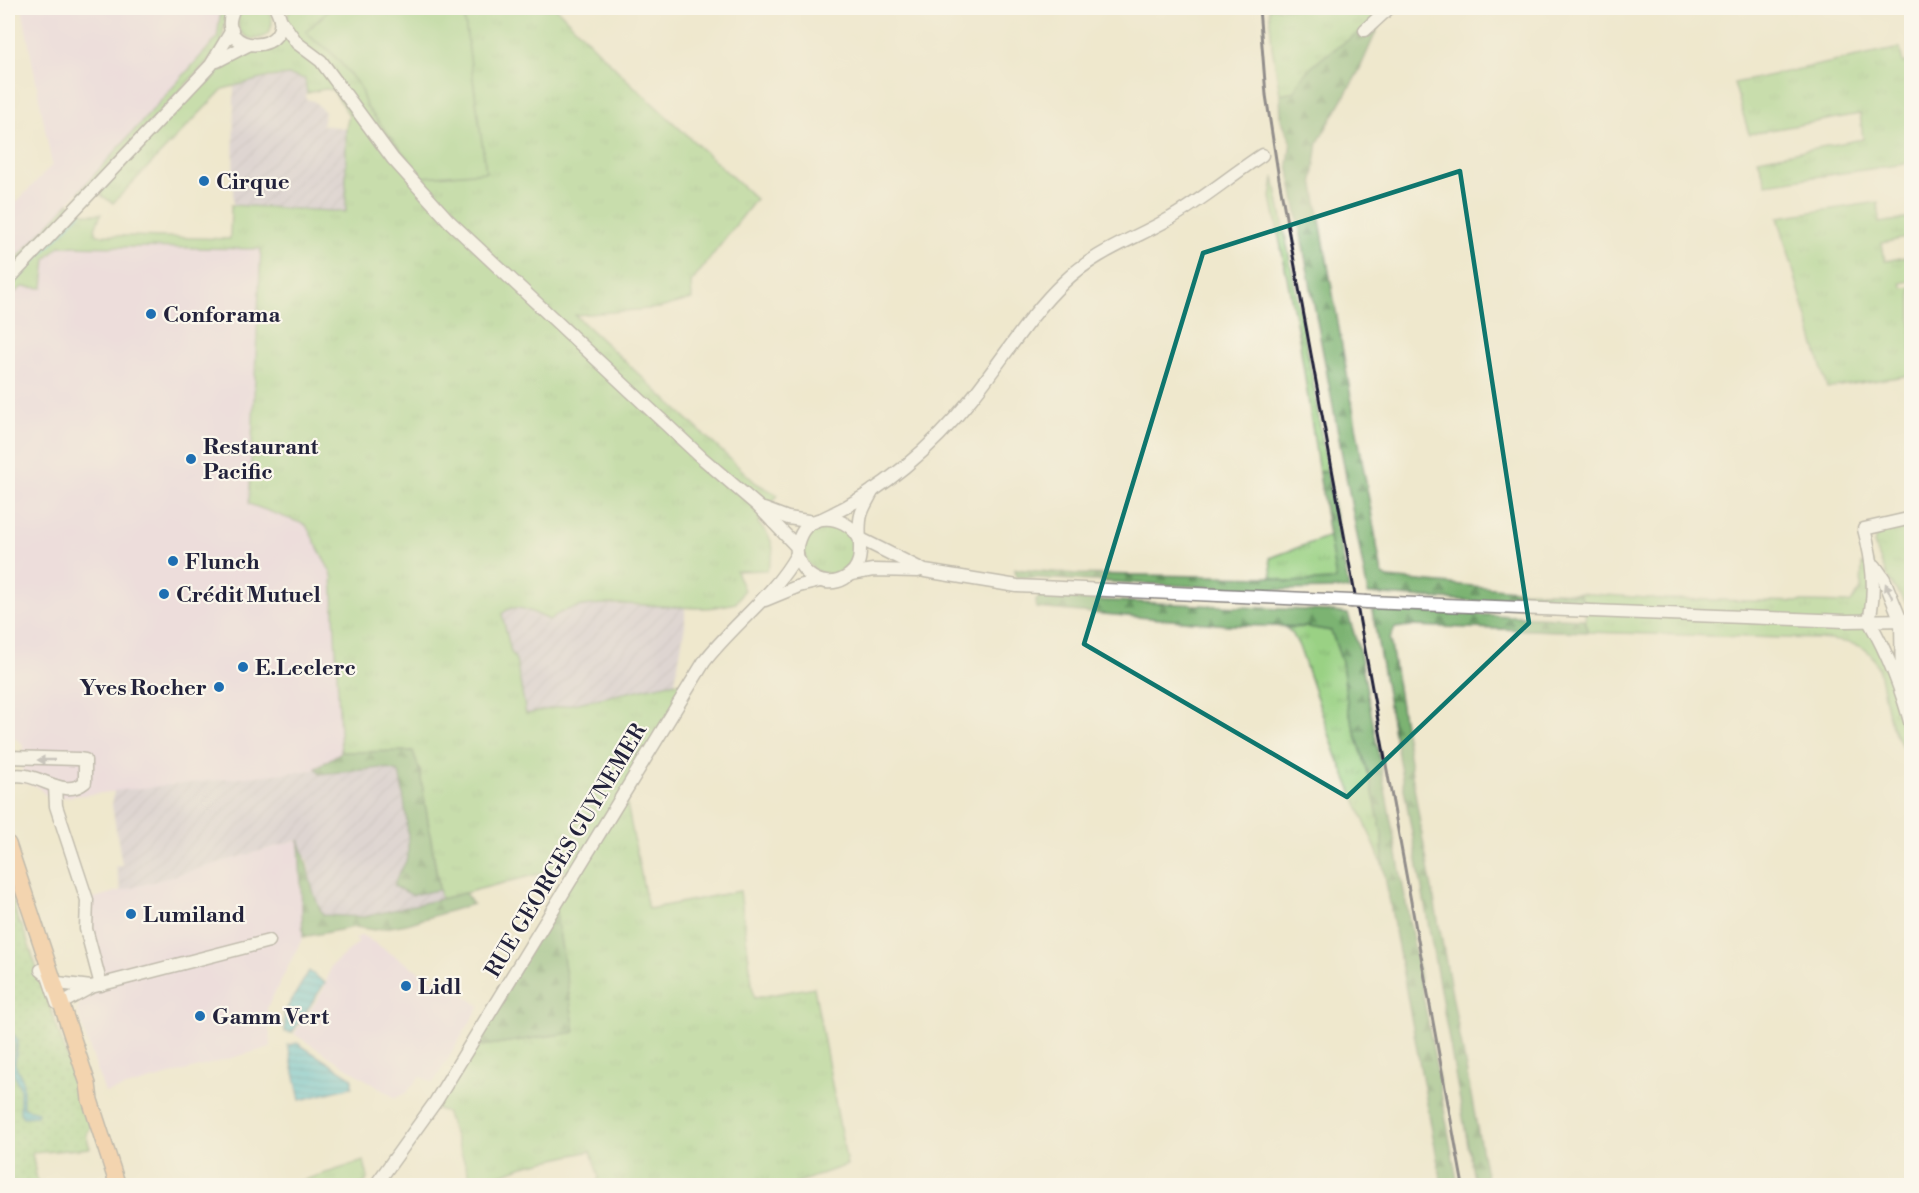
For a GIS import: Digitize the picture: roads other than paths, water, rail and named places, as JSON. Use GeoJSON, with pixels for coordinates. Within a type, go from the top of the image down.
{"type":"FeatureCollection","features":[{"type":"Feature","properties":{"kind":"main road"},"geometry":{"type":"LineString","coordinates":[[8,844],[81,1088],[90,1101]]}},
{"type":"Feature","properties":{"kind":"main road"},"geometry":{"type":"LineString","coordinates":[[8,871],[47,974],[62,1003],[88,1084],[90,1101],[118,1185]]}},
{"type":"Feature","properties":{"kind":"street"},"geometry":{"type":"LineString","coordinates":[[234,8],[230,19],[232,30],[238,39],[248,45]]}},
{"type":"Feature","properties":{"kind":"street"},"geometry":{"type":"LineString","coordinates":[[1365,30],[1383,16],[1389,8]]}},
{"type":"Feature","properties":{"kind":"street"},"geometry":{"type":"LineString","coordinates":[[211,64],[231,51],[248,45],[263,45],[273,38],[279,30],[278,13]]}},
{"type":"Feature","properties":{"kind":"street"},"geometry":{"type":"LineString","coordinates":[[278,13],[297,43],[321,61],[393,159],[449,220],[701,457],[758,506],[797,550],[804,571],[820,581],[837,582],[851,574],[873,570],[926,571],[1027,586],[1351,602],[1869,621],[1906,620]]}},
{"type":"Feature","properties":{"kind":"street"},"geometry":{"type":"LineString","coordinates":[[8,280],[211,64],[232,30]]}},
{"type":"Feature","properties":{"kind":"street"},"geometry":{"type":"LineString","coordinates":[[273,38],[297,43]]}},
{"type":"Feature","properties":{"kind":"street"},"geometry":{"type":"LineString","coordinates":[[797,550],[802,532],[873,490],[936,440],[1041,307],[1081,266],[1116,244],[1167,220],[1212,193],[1262,155]]}},
{"type":"Feature","properties":{"kind":"street"},"geometry":{"type":"LineString","coordinates":[[851,574],[861,557],[858,537],[861,513],[873,490]]}},
{"type":"Feature","properties":{"kind":"street"},"geometry":{"type":"LineString","coordinates":[[758,506],[789,518],[847,524],[858,537],[926,571]]}},
{"type":"Feature","properties":{"kind":"street"},"geometry":{"type":"LineString","coordinates":[[1911,518],[1864,528],[1873,563],[1874,596],[1869,621],[1902,687],[1911,729]]}},
{"type":"Feature","properties":{"kind":"street","name":"RUE GEORGES GUYNEMER"},"geometry":{"type":"LineString","coordinates":[[375,1185],[436,1101],[704,662],[718,644],[777,584],[797,550]]}},
{"type":"Feature","properties":{"kind":"street"},"geometry":{"type":"LineString","coordinates":[[1873,563],[1906,620],[1902,687]]}},
{"type":"Feature","properties":{"kind":"street","name":"RUE GEORGES GUYNEMER"},"geometry":{"type":"LineString","coordinates":[[759,603],[799,586],[820,581]]}},
{"type":"Feature","properties":{"kind":"street"},"geometry":{"type":"LineString","coordinates":[[8,758],[85,760],[85,782],[75,787],[55,786],[30,775],[8,777]]}},
{"type":"Feature","properties":{"kind":"street"},"geometry":{"type":"LineString","coordinates":[[55,786],[56,806],[87,900],[86,929],[96,986]]}},
{"type":"Feature","properties":{"kind":"street"},"geometry":{"type":"LineString","coordinates":[[62,1003],[96,986],[269,941]]}},
{"type":"Feature","properties":{"kind":"street"},"geometry":{"type":"LineString","coordinates":[[47,974],[58,982],[96,986]]}},
{"type":"Feature","properties":{"kind":"water"},"geometry":{"type":"Polygon","coordinates":[[[309,971],[325,983],[292,1033],[285,1032],[284,1013],[309,971]]]}},
{"type":"Feature","properties":{"kind":"water"},"geometry":{"type":"Polygon","coordinates":[[[8,1028],[18,1040],[15,1064],[23,1081],[23,1108],[38,1112],[37,1116],[23,1117],[20,1113],[20,1088],[11,1067],[15,1045],[8,1028]]]}},
{"type":"Feature","properties":{"kind":"water"},"geometry":{"type":"Polygon","coordinates":[[[297,1043],[352,1078],[352,1087],[300,1100],[288,1045],[297,1043]]]}},
{"type":"Feature","properties":{"kind":"waterway"},"geometry":{"type":"LineString","coordinates":[[198,88],[224,64]]}},
{"type":"Feature","properties":{"kind":"waterway"},"geometry":{"type":"LineString","coordinates":[[101,190],[113,178]]}},
{"type":"Feature","properties":{"kind":"waterway"},"geometry":{"type":"LineString","coordinates":[[17,279],[80,213]]}},
{"type":"Feature","properties":{"kind":"railway"},"geometry":{"type":"LineString","coordinates":[[1259,8],[1266,95],[1279,179],[1463,1186]]}},
{"type":"Feature","properties":{"kind":"place","name":"Cirque"},"geometry":{"type":"Point","coordinates":[204,181]}},
{"type":"Feature","properties":{"kind":"place","name":"Conforama"},"geometry":{"type":"Point","coordinates":[151,314]}},
{"type":"Feature","properties":{"kind":"place","name":"Restaurant Pacific"},"geometry":{"type":"Point","coordinates":[191,459]}},
{"type":"Feature","properties":{"kind":"place","name":"Flunch"},"geometry":{"type":"Point","coordinates":[173,561]}},
{"type":"Feature","properties":{"kind":"place","name":"Crédit Mutuel"},"geometry":{"type":"Point","coordinates":[164,594]}},
{"type":"Feature","properties":{"kind":"place","name":"E.Leclerc"},"geometry":{"type":"Point","coordinates":[243,667]}},
{"type":"Feature","properties":{"kind":"place","name":"Yves Rocher"},"geometry":{"type":"Point","coordinates":[219,687]}},
{"type":"Feature","properties":{"kind":"place","name":"Lumiland"},"geometry":{"type":"Point","coordinates":[131,914]}},
{"type":"Feature","properties":{"kind":"place","name":"Lidl"},"geometry":{"type":"Point","coordinates":[406,986]}},
{"type":"Feature","properties":{"kind":"place","name":"Gamm Vert"},"geometry":{"type":"Point","coordinates":[200,1016]}}]}
